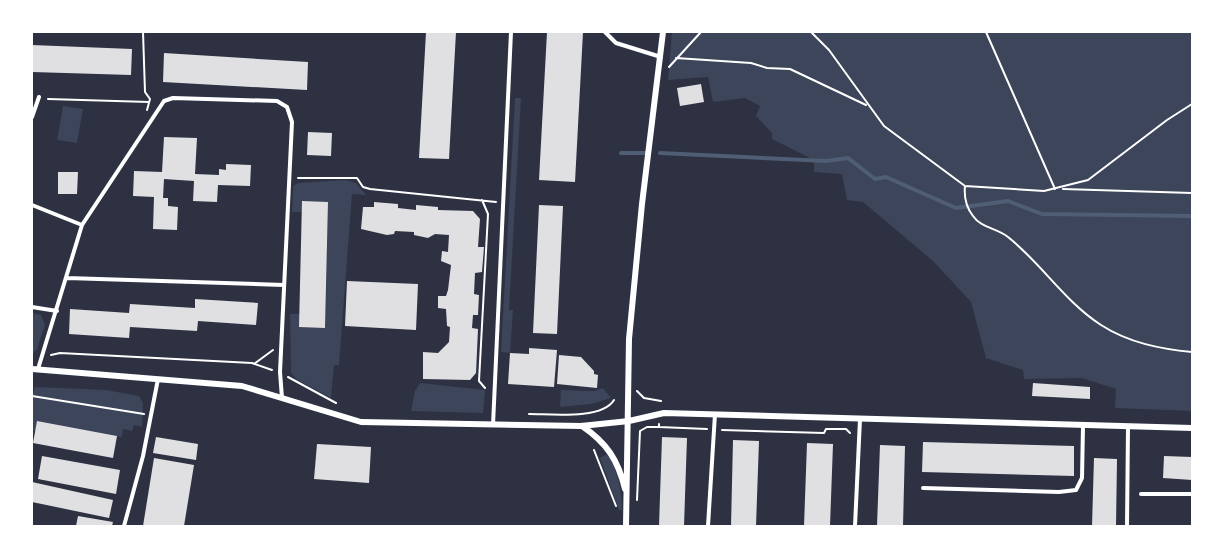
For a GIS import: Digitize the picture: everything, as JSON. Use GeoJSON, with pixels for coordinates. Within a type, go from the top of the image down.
{"type":"FeatureCollection","features":[{"type":"Feature","properties":{"kind":"street"},"geometry":{"type":"LineString","coordinates":[[627,526],[629,339],[642,204],[663,32]]}},
{"type":"Feature","properties":{"kind":"street"},"geometry":{"type":"LineString","coordinates":[[35,369],[242,386],[361,422],[581,426],[628,421],[664,413],[1192,428]]}},
{"type":"Feature","properties":{"kind":"street"},"geometry":{"type":"LineString","coordinates":[[581,426],[608,447],[621,472],[627,495]]}},
{"type":"Feature","properties":{"kind":"lane"},"geometry":{"type":"LineString","coordinates":[[493,425],[505,203],[511,32]]}},
{"type":"Feature","properties":{"kind":"lane"},"geometry":{"type":"LineString","coordinates":[[605,32],[616,43],[661,57]]}},
{"type":"Feature","properties":{"kind":"lane"},"geometry":{"type":"LineString","coordinates":[[32,117],[39,97]]}},
{"type":"Feature","properties":{"kind":"lane"},"geometry":{"type":"LineString","coordinates":[[35,369],[43,356],[82,225],[164,101],[173,98],[277,101],[291,113],[292,122],[280,372],[282,398]]}},
{"type":"Feature","properties":{"kind":"lane"},"geometry":{"type":"LineString","coordinates":[[32,205],[82,225]]}},
{"type":"Feature","properties":{"kind":"lane"},"geometry":{"type":"LineString","coordinates":[[67,278],[284,285]]}},
{"type":"Feature","properties":{"kind":"lane"},"geometry":{"type":"LineString","coordinates":[[32,308],[57,311]]}},
{"type":"Feature","properties":{"kind":"lane"},"geometry":{"type":"LineString","coordinates":[[124,526],[143,456],[158,378]]}},
{"type":"Feature","properties":{"kind":"lane"},"geometry":{"type":"LineString","coordinates":[[708,526],[715,414]]}},
{"type":"Feature","properties":{"kind":"lane"},"geometry":{"type":"LineString","coordinates":[[855,526],[860,418]]}},
{"type":"Feature","properties":{"kind":"lane"},"geometry":{"type":"LineString","coordinates":[[923,488],[1059,492],[1076,490],[1082,478],[1083,426]]}},
{"type":"Feature","properties":{"kind":"lane"},"geometry":{"type":"LineString","coordinates":[[1127,526],[1128,427]]}},
{"type":"Feature","properties":{"kind":"lane"},"geometry":{"type":"LineString","coordinates":[[1141,494],[1192,494]]}},
{"type":"Feature","properties":{"kind":"path"},"geometry":{"type":"LineString","coordinates":[[143,32],[145,92],[149,102],[148,122]]}},
{"type":"Feature","properties":{"kind":"path"},"geometry":{"type":"LineString","coordinates":[[659,77],[701,32]]}},
{"type":"Feature","properties":{"kind":"path"},"geometry":{"type":"LineString","coordinates":[[810,32],[829,50],[866,105],[884,126],[903,143],[965,186],[1003,190],[1055,189],[1088,180],[1167,120],[1192,104]]}},
{"type":"Feature","properties":{"kind":"path"},"geometry":{"type":"LineString","coordinates":[[986,32],[1055,189]]}},
{"type":"Feature","properties":{"kind":"path"},"geometry":{"type":"LineString","coordinates":[[676,58],[751,63],[767,68],[790,69],[866,105]]}},
{"type":"Feature","properties":{"kind":"path"},"geometry":{"type":"LineString","coordinates":[[39,97],[53,101],[149,102]]}},
{"type":"Feature","properties":{"kind":"path"},"geometry":{"type":"LineString","coordinates":[[289,179],[348,176],[357,178],[363,187],[370,189],[505,203]]}},
{"type":"Feature","properties":{"kind":"path"},"geometry":{"type":"LineString","coordinates":[[965,186],[965,199],[972,215],[987,228],[1007,236],[1046,276],[1101,325],[1155,349],[1192,352]]}},
{"type":"Feature","properties":{"kind":"path"},"geometry":{"type":"LineString","coordinates":[[1060,188],[1192,193]]}},
{"type":"Feature","properties":{"kind":"path"},"geometry":{"type":"LineString","coordinates":[[482,200],[488,214],[479,381],[480,385],[487,389]]}},
{"type":"Feature","properties":{"kind":"path"},"geometry":{"type":"LineString","coordinates":[[43,356],[60,353],[252,363],[280,372],[338,404]]}},
{"type":"Feature","properties":{"kind":"path"},"geometry":{"type":"LineString","coordinates":[[641,395],[649,400],[661,401]]}},
{"type":"Feature","properties":{"kind":"path"},"geometry":{"type":"LineString","coordinates":[[32,396],[150,415]]}},
{"type":"Feature","properties":{"kind":"path"},"geometry":{"type":"LineString","coordinates":[[525,414],[583,414],[603,410],[614,400]]}},
{"type":"Feature","properties":{"kind":"path"},"geometry":{"type":"LineString","coordinates":[[659,422],[659,428]]}},
{"type":"Feature","properties":{"kind":"path"},"geometry":{"type":"LineString","coordinates":[[638,444],[640,431],[659,428],[824,433],[826,429],[846,429],[859,441]]}},
{"type":"Feature","properties":{"kind":"path"},"geometry":{"type":"LineString","coordinates":[[594,449],[619,513]]}},
{"type":"Feature","properties":{"kind":"shaded area"},"geometry":{"type":"Polygon","coordinates":[[[672,32],[1192,32],[1192,411],[1115,408],[1116,389],[1082,378],[1024,379],[1023,370],[986,358],[971,302],[933,261],[863,202],[847,200],[842,174],[814,172],[814,160],[772,139],[772,133],[756,116],[760,106],[745,98],[713,102],[708,77],[668,80],[672,32]]]}},
{"type":"Feature","properties":{"kind":"shaded area"},"geometry":{"type":"Polygon","coordinates":[[[515,98],[521,98],[509,310],[513,310],[510,353],[501,352],[515,98]]]}},
{"type":"Feature","properties":{"kind":"shaded area"},"geometry":{"type":"Polygon","coordinates":[[[63,106],[83,109],[77,143],[57,140],[63,106]]]}},
{"type":"Feature","properties":{"kind":"shaded area"},"geometry":{"type":"Polygon","coordinates":[[[346,180],[356,183],[366,195],[352,194],[339,365],[334,365],[331,398],[296,379],[291,373],[290,314],[299,314],[325,327],[328,202],[302,212],[292,212],[293,186],[298,183],[346,180]]]}},
{"type":"Feature","properties":{"kind":"shaded area"},"geometry":{"type":"Polygon","coordinates":[[[32,313],[41,315],[45,325],[37,349],[32,354],[32,313]]]}},
{"type":"Feature","properties":{"kind":"shaded area"},"geometry":{"type":"Polygon","coordinates":[[[420,383],[485,390],[483,413],[411,411],[415,391],[420,383]]]}},
{"type":"Feature","properties":{"kind":"shaded area"},"geometry":{"type":"Polygon","coordinates":[[[35,387],[106,390],[139,396],[143,403],[142,427],[134,425],[132,431],[123,429],[122,437],[38,421],[35,431],[32,430],[32,397],[35,387]]]}},
{"type":"Feature","properties":{"kind":"shaded area"},"geometry":{"type":"Polygon","coordinates":[[[603,388],[611,398],[591,404],[560,407],[561,390],[594,391],[603,388]]]}},
{"type":"Feature","properties":{"kind":"shaded area"},"geometry":{"type":"Polygon","coordinates":[[[607,454],[619,481],[622,510],[619,510],[600,458],[607,454]]]}},
{"type":"Feature","properties":{"kind":"building"},"geometry":{"type":"Polygon","coordinates":[[[426,32],[456,32],[449,159],[419,158],[426,32]]]}},
{"type":"Feature","properties":{"kind":"building"},"geometry":{"type":"Polygon","coordinates":[[[547,32],[583,32],[575,182],[539,180],[547,32]]]}},
{"type":"Feature","properties":{"kind":"building"},"geometry":{"type":"Polygon","coordinates":[[[32,45],[132,49],[131,75],[32,72],[32,45]]]}},
{"type":"Feature","properties":{"kind":"building"},"geometry":{"type":"Polygon","coordinates":[[[164,53],[308,62],[307,90],[163,82],[164,53]]]}},
{"type":"Feature","properties":{"kind":"building"},"geometry":{"type":"Polygon","coordinates":[[[701,84],[704,102],[680,106],[677,88],[701,84]]]}},
{"type":"Feature","properties":{"kind":"building"},"geometry":{"type":"Polygon","coordinates":[[[308,132],[332,133],[331,156],[307,155],[308,132]]]}},
{"type":"Feature","properties":{"kind":"building"},"geometry":{"type":"Polygon","coordinates":[[[164,137],[197,138],[195,174],[219,175],[219,169],[226,170],[226,164],[251,165],[250,186],[218,185],[217,202],[193,201],[194,181],[164,179],[163,198],[168,198],[168,206],[178,207],[177,230],[153,229],[154,197],[133,196],[134,171],[162,172],[164,137]]]}},
{"type":"Feature","properties":{"kind":"building"},"geometry":{"type":"Polygon","coordinates":[[[58,172],[78,172],[77,194],[58,194],[58,172]]]}},
{"type":"Feature","properties":{"kind":"building"},"geometry":{"type":"Polygon","coordinates":[[[302,201],[328,202],[325,328],[299,327],[302,201]]]}},
{"type":"Feature","properties":{"kind":"building"},"geometry":{"type":"Polygon","coordinates":[[[374,202],[398,204],[398,208],[416,210],[416,205],[438,207],[438,210],[473,211],[480,219],[478,247],[484,247],[482,272],[475,273],[474,294],[479,295],[478,315],[473,315],[472,328],[478,329],[476,373],[470,380],[423,379],[423,352],[438,353],[449,342],[450,327],[447,326],[446,309],[438,308],[438,296],[446,296],[448,290],[451,265],[441,261],[442,251],[448,252],[449,235],[435,234],[428,238],[414,235],[414,232],[395,231],[394,234],[387,235],[361,229],[363,207],[374,207],[374,202]]]}},
{"type":"Feature","properties":{"kind":"building"},"geometry":{"type":"Polygon","coordinates":[[[539,205],[563,206],[557,334],[533,333],[539,205]]]}},
{"type":"Feature","properties":{"kind":"building"},"geometry":{"type":"Polygon","coordinates":[[[347,281],[418,284],[416,330],[345,326],[347,281]]]}},
{"type":"Feature","properties":{"kind":"building"},"geometry":{"type":"Polygon","coordinates":[[[195,299],[258,303],[256,325],[198,321],[197,331],[130,327],[129,338],[69,334],[70,309],[129,313],[130,304],[195,308],[195,299]]]}},
{"type":"Feature","properties":{"kind":"building"},"geometry":{"type":"Polygon","coordinates":[[[529,348],[557,350],[554,387],[508,384],[510,353],[529,354],[529,348]]]}},
{"type":"Feature","properties":{"kind":"building"},"geometry":{"type":"Polygon","coordinates":[[[559,355],[581,357],[594,371],[594,374],[598,375],[597,388],[557,384],[559,355]]]}},
{"type":"Feature","properties":{"kind":"building"},"geometry":{"type":"Polygon","coordinates":[[[1033,383],[1090,387],[1090,399],[1032,396],[1033,383]]]}},
{"type":"Feature","properties":{"kind":"building"},"geometry":{"type":"Polygon","coordinates":[[[37,421],[117,436],[113,458],[33,443],[37,421]]]}},
{"type":"Feature","properties":{"kind":"building"},"geometry":{"type":"Polygon","coordinates":[[[156,437],[198,444],[196,460],[153,453],[156,437]]]}},
{"type":"Feature","properties":{"kind":"building"},"geometry":{"type":"Polygon","coordinates":[[[662,437],[687,438],[684,526],[659,526],[662,437]]]}},
{"type":"Feature","properties":{"kind":"building"},"geometry":{"type":"Polygon","coordinates":[[[733,440],[759,441],[756,526],[731,526],[733,440]]]}},
{"type":"Feature","properties":{"kind":"building"},"geometry":{"type":"Polygon","coordinates":[[[923,442],[1074,446],[1074,476],[922,472],[923,442]]]}},
{"type":"Feature","properties":{"kind":"building"},"geometry":{"type":"Polygon","coordinates":[[[807,443],[833,444],[830,526],[804,526],[807,443]]]}},
{"type":"Feature","properties":{"kind":"building"},"geometry":{"type":"Polygon","coordinates":[[[317,444],[371,447],[369,483],[314,479],[317,444]]]}},
{"type":"Feature","properties":{"kind":"building"},"geometry":{"type":"Polygon","coordinates":[[[880,445],[905,446],[903,526],[877,526],[880,445]]]}},
{"type":"Feature","properties":{"kind":"building"},"geometry":{"type":"Polygon","coordinates":[[[42,456],[120,470],[116,494],[38,479],[42,456]]]}},
{"type":"Feature","properties":{"kind":"building"},"geometry":{"type":"Polygon","coordinates":[[[1164,456],[1192,457],[1192,480],[1163,478],[1164,456]]]}},
{"type":"Feature","properties":{"kind":"building"},"geometry":{"type":"Polygon","coordinates":[[[154,458],[194,465],[184,526],[143,526],[154,458]]]}},
{"type":"Feature","properties":{"kind":"building"},"geometry":{"type":"Polygon","coordinates":[[[1094,458],[1117,459],[1116,526],[1092,526],[1094,458]]]}},
{"type":"Feature","properties":{"kind":"building"},"geometry":{"type":"Polygon","coordinates":[[[32,482],[113,500],[109,518],[32,502],[32,482]]]}},
{"type":"Feature","properties":{"kind":"building"},"geometry":{"type":"Polygon","coordinates":[[[78,516],[113,522],[112,526],[76,526],[78,516]]]}},
{"type":"Feature","properties":{"kind":"waterway"},"geometry":{"type":"LineString","coordinates":[[621,153],[648,153]]}},
{"type":"Feature","properties":{"kind":"waterway"},"geometry":{"type":"LineString","coordinates":[[660,153],[826,161],[848,158],[875,179],[886,177],[956,208],[1008,201],[1042,214],[1192,216]]}}]}
